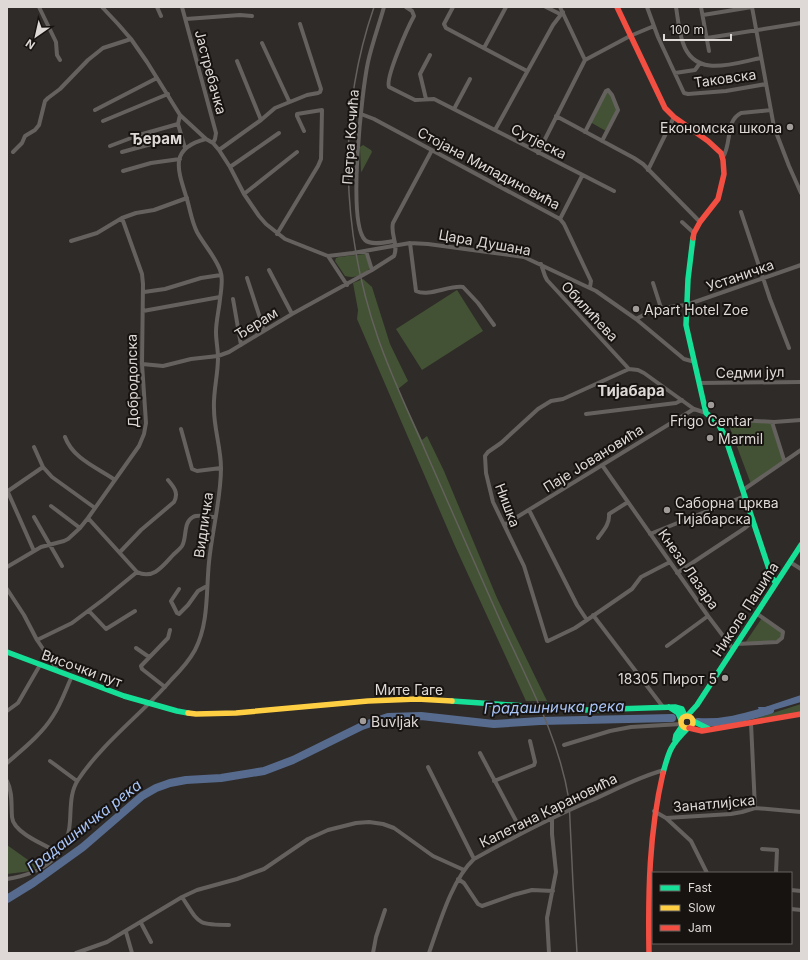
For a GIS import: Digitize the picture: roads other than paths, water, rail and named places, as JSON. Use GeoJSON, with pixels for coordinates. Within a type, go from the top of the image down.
{"type":"FeatureCollection","features":[{"type":"Feature","properties":{"kind":"main road"},"geometry":{"type":"LineString","coordinates":[[617,7],[665,108],[674,117],[718,149],[723,157],[724,174],[721,191],[694,233],[688,279],[686,325],[706,413],[717,422],[724,434],[772,578],[776,583]]}},
{"type":"Feature","properties":{"kind":"main road","name":"Николе Пашића"},"geometry":{"type":"LineString","coordinates":[[649,953],[651,839],[654,811],[670,749],[675,741],[676,734],[801,545]]}},
{"type":"Feature","properties":{"kind":"main road","name":"Височки пут"},"geometry":{"type":"LineString","coordinates":[[7,652],[124,696],[150,704]]}},
{"type":"Feature","properties":{"kind":"main road","name":"Мите Гаге"},"geometry":{"type":"LineString","coordinates":[[150,704],[177,712],[209,714],[304,708],[368,701],[417,699],[525,706],[560,706],[586,710],[678,707],[686,721]]}},
{"type":"Feature","properties":{"kind":"main road"},"geometry":{"type":"LineString","coordinates":[[666,707],[678,713],[686,721],[710,729],[801,714]]}},
{"type":"Feature","properties":{"kind":"main road"},"geometry":{"type":"LineString","coordinates":[[686,721],[694,708]]}},
{"type":"Feature","properties":{"kind":"street"},"geometry":{"type":"LineString","coordinates":[[39,7],[56,42],[57,55],[60,60]]}},
{"type":"Feature","properties":{"kind":"street"},"geometry":{"type":"LineString","coordinates":[[102,7],[131,39],[168,94],[180,115],[206,139],[213,143],[230,167],[244,194],[259,216],[277,234],[296,244],[328,256],[366,251],[395,243]]}},
{"type":"Feature","properties":{"kind":"street"},"geometry":{"type":"LineString","coordinates":[[157,7],[161,16]]}},
{"type":"Feature","properties":{"kind":"street","name":"Јастребачка"},"geometry":{"type":"LineString","coordinates":[[182,7],[216,132],[213,143]]}},
{"type":"Feature","properties":{"kind":"street","name":"Петра Кочића"},"geometry":{"type":"LineString","coordinates":[[384,7],[368,62],[358,133],[358,211],[361,236],[368,243],[395,243]]}},
{"type":"Feature","properties":{"kind":"street","name":"Сутјеска"},"geometry":{"type":"LineString","coordinates":[[406,7],[412,11],[414,16],[398,53],[388,85],[389,87],[415,100],[434,99],[582,176],[614,191]]}},
{"type":"Feature","properties":{"kind":"street"},"geometry":{"type":"LineString","coordinates":[[453,7],[444,25],[447,29],[527,71]]}},
{"type":"Feature","properties":{"kind":"street"},"geometry":{"type":"LineString","coordinates":[[484,48],[506,7]]}},
{"type":"Feature","properties":{"kind":"street"},"geometry":{"type":"LineString","coordinates":[[546,7],[561,11],[586,60]]}},
{"type":"Feature","properties":{"kind":"street","name":"Таковска"},"geometry":{"type":"LineString","coordinates":[[647,7],[666,57],[684,93],[726,91],[766,84]]}},
{"type":"Feature","properties":{"kind":"street"},"geometry":{"type":"LineString","coordinates":[[676,7],[684,46],[692,57],[700,63],[715,67],[761,58]]}},
{"type":"Feature","properties":{"kind":"street"},"geometry":{"type":"LineString","coordinates":[[701,7],[709,51]]}},
{"type":"Feature","properties":{"kind":"street"},"geometry":{"type":"LineString","coordinates":[[703,15],[752,7]]}},
{"type":"Feature","properties":{"kind":"street","name":"Таковска"},"geometry":{"type":"LineString","coordinates":[[752,7],[774,127],[801,192]]}},
{"type":"Feature","properties":{"kind":"street"},"geometry":{"type":"LineString","coordinates":[[495,130],[561,11]]}},
{"type":"Feature","properties":{"kind":"street"},"geometry":{"type":"LineString","coordinates":[[186,19],[240,15],[252,16]]}},
{"type":"Feature","properties":{"kind":"street"},"geometry":{"type":"LineString","coordinates":[[707,38],[801,23]]}},
{"type":"Feature","properties":{"kind":"street"},"geometry":{"type":"LineString","coordinates":[[218,150],[261,120],[275,108],[307,94],[318,93],[321,90],[300,24]]}},
{"type":"Feature","properties":{"kind":"street"},"geometry":{"type":"LineString","coordinates":[[538,153],[586,60],[630,36],[654,26]]}},
{"type":"Feature","properties":{"kind":"street"},"geometry":{"type":"LineString","coordinates":[[13,152],[22,143],[25,136],[35,130],[39,125],[45,102],[48,98],[60,89],[88,60],[104,48],[131,39]]}},
{"type":"Feature","properties":{"kind":"street"},"geometry":{"type":"LineString","coordinates":[[262,44],[290,101]]}},
{"type":"Feature","properties":{"kind":"street"},"geometry":{"type":"LineString","coordinates":[[426,99],[420,74],[430,55]]}},
{"type":"Feature","properties":{"kind":"street"},"geometry":{"type":"LineString","coordinates":[[237,61],[261,120]]}},
{"type":"Feature","properties":{"kind":"street"},"geometry":{"type":"LineString","coordinates":[[675,73],[695,70],[700,63]]}},
{"type":"Feature","properties":{"kind":"street"},"geometry":{"type":"LineString","coordinates":[[95,110],[157,78]]}},
{"type":"Feature","properties":{"kind":"street"},"geometry":{"type":"LineString","coordinates":[[454,109],[470,79]]}},
{"type":"Feature","properties":{"kind":"street"},"geometry":{"type":"LineString","coordinates":[[585,132],[606,90],[608,90],[618,110],[602,141]]}},
{"type":"Feature","properties":{"kind":"street"},"geometry":{"type":"LineString","coordinates":[[103,121],[168,94]]}},
{"type":"Feature","properties":{"kind":"street"},"geometry":{"type":"LineString","coordinates":[[277,234],[321,159],[322,110],[297,114],[304,132]]}},
{"type":"Feature","properties":{"kind":"street"},"geometry":{"type":"LineString","coordinates":[[723,157],[728,147],[730,127],[737,115],[741,113],[771,110]]}},
{"type":"Feature","properties":{"kind":"street","name":"Стојана Миладиновића"},"geometry":{"type":"LineString","coordinates":[[361,114],[432,150],[560,219],[581,257],[591,281],[590,287]]}},
{"type":"Feature","properties":{"kind":"street"},"geometry":{"type":"LineString","coordinates":[[180,115],[178,124],[185,148]]}},
{"type":"Feature","properties":{"kind":"street"},"geometry":{"type":"LineString","coordinates":[[556,116],[634,158],[700,222]]}},
{"type":"Feature","properties":{"kind":"street"},"geometry":{"type":"LineString","coordinates":[[648,170],[674,117]]}},
{"type":"Feature","properties":{"kind":"street"},"geometry":{"type":"LineString","coordinates":[[110,146],[139,135],[178,124]]}},
{"type":"Feature","properties":{"kind":"street"},"geometry":{"type":"LineString","coordinates":[[230,167],[279,133]]}},
{"type":"Feature","properties":{"kind":"street"},"geometry":{"type":"LineString","coordinates":[[122,152],[181,136]]}},
{"type":"Feature","properties":{"kind":"street"},"geometry":{"type":"LineString","coordinates":[[144,292],[165,289],[201,278],[221,275],[191,218],[179,168],[180,159],[185,148],[192,143],[206,139]]}},
{"type":"Feature","properties":{"kind":"street"},"geometry":{"type":"LineString","coordinates":[[366,251],[372,270],[394,256],[395,243],[392,232],[393,222],[432,150]]}},
{"type":"Feature","properties":{"kind":"street"},"geometry":{"type":"LineString","coordinates":[[244,194],[297,152]]}},
{"type":"Feature","properties":{"kind":"street"},"geometry":{"type":"LineString","coordinates":[[123,171],[151,163],[180,159]]}},
{"type":"Feature","properties":{"kind":"street"},"geometry":{"type":"LineString","coordinates":[[560,219],[582,176]]}},
{"type":"Feature","properties":{"kind":"street"},"geometry":{"type":"LineString","coordinates":[[72,241],[97,233],[122,218],[136,213],[160,208],[187,198]]}},
{"type":"Feature","properties":{"kind":"street"},"geometry":{"type":"LineString","coordinates":[[741,212],[763,278],[789,348]]}},
{"type":"Feature","properties":{"kind":"street","name":"Добродолска"},"geometry":{"type":"LineString","coordinates":[[7,567],[41,547],[64,542],[80,528],[139,446],[144,434],[146,423],[142,364],[144,292],[142,274],[122,218]]}},
{"type":"Feature","properties":{"kind":"street"},"geometry":{"type":"LineString","coordinates":[[682,222],[694,233]]}},
{"type":"Feature","properties":{"kind":"street","name":"Цара Душана"},"geometry":{"type":"LineString","coordinates":[[395,243],[428,244],[524,257],[590,287],[609,299],[684,359],[695,362]]}},
{"type":"Feature","properties":{"kind":"street"},"geometry":{"type":"LineString","coordinates":[[410,243],[416,291],[422,293],[463,287],[478,302],[494,324]]}},
{"type":"Feature","properties":{"kind":"street"},"geometry":{"type":"LineString","coordinates":[[328,256],[347,285]]}},
{"type":"Feature","properties":{"kind":"street","name":"Обилићева"},"geometry":{"type":"LineString","coordinates":[[540,264],[547,280],[630,369],[638,370],[644,373],[694,408],[706,413]]}},
{"type":"Feature","properties":{"kind":"street","name":"Устаничка"},"geometry":{"type":"LineString","coordinates":[[636,320],[653,310],[686,305],[801,265]]}},
{"type":"Feature","properties":{"kind":"street"},"geometry":{"type":"LineString","coordinates":[[269,270],[292,314]]}},
{"type":"Feature","properties":{"kind":"street","name":"Ђерам"},"geometry":{"type":"LineString","coordinates":[[142,364],[164,366],[191,359],[218,356],[229,352],[264,330],[372,270]]}},
{"type":"Feature","properties":{"kind":"street","name":"Видличка"},"geometry":{"type":"LineString","coordinates":[[77,781],[107,744],[166,687],[188,660],[197,644],[202,629],[205,614],[221,468],[214,426],[213,408],[218,356],[216,331],[221,275]]}},
{"type":"Feature","properties":{"kind":"street"},"geometry":{"type":"LineString","coordinates":[[247,278],[264,330]]}},
{"type":"Feature","properties":{"kind":"street"},"geometry":{"type":"LineString","coordinates":[[653,283],[661,308]]}},
{"type":"Feature","properties":{"kind":"street"},"geometry":{"type":"LineString","coordinates":[[144,311],[220,296]]}},
{"type":"Feature","properties":{"kind":"street"},"geometry":{"type":"LineString","coordinates":[[233,299],[240,345]]}},
{"type":"Feature","properties":{"kind":"street","name":"Нишка"},"geometry":{"type":"LineString","coordinates":[[587,620],[550,641],[547,641],[524,566],[494,506],[489,488],[486,468],[486,454],[501,443],[538,409],[551,401],[563,400],[630,369]]}},
{"type":"Feature","properties":{"kind":"street","name":"Седми јул"},"geometry":{"type":"LineString","coordinates":[[699,384],[801,382]]}},
{"type":"Feature","properties":{"kind":"street"},"geometry":{"type":"LineString","coordinates":[[586,414],[676,403],[682,400]]}},
{"type":"Feature","properties":{"kind":"street","name":"Паје Јовановића"},"geometry":{"type":"LineString","coordinates":[[504,526],[694,408]]}},
{"type":"Feature","properties":{"kind":"street"},"geometry":{"type":"LineString","coordinates":[[717,422],[728,419],[772,422],[801,420]]}},
{"type":"Feature","properties":{"kind":"street"},"geometry":{"type":"LineString","coordinates":[[772,422],[784,460]]}},
{"type":"Feature","properties":{"kind":"street","name":"Видличка"},"geometry":{"type":"LineString","coordinates":[[181,428],[192,469],[197,471],[221,468]]}},
{"type":"Feature","properties":{"kind":"street"},"geometry":{"type":"LineString","coordinates":[[65,437],[69,445],[81,458],[115,480]]}},
{"type":"Feature","properties":{"kind":"street"},"geometry":{"type":"LineString","coordinates":[[34,447],[43,466],[56,481],[95,508]]}},
{"type":"Feature","properties":{"kind":"street"},"geometry":{"type":"LineString","coordinates":[[743,490],[784,460],[801,450]]}},
{"type":"Feature","properties":{"kind":"street","name":"Кнеза Лазара"},"geometry":{"type":"LineString","coordinates":[[602,465],[708,616],[734,646]]}},
{"type":"Feature","properties":{"kind":"street"},"geometry":{"type":"LineString","coordinates":[[34,551],[7,490],[43,466]]}},
{"type":"Feature","properties":{"kind":"street"},"geometry":{"type":"LineString","coordinates":[[120,552],[141,530],[174,502],[177,494],[168,480]]}},
{"type":"Feature","properties":{"kind":"street"},"geometry":{"type":"LineString","coordinates":[[650,534],[745,496]]}},
{"type":"Feature","properties":{"kind":"street"},"geometry":{"type":"LineString","coordinates":[[598,538],[609,520],[609,514],[628,502]]}},
{"type":"Feature","properties":{"kind":"street"},"geometry":{"type":"LineString","coordinates":[[51,506],[80,528]]}},
{"type":"Feature","properties":{"kind":"street"},"geometry":{"type":"LineString","coordinates":[[529,510],[577,605],[587,620],[632,589],[641,577],[670,562]]}},
{"type":"Feature","properties":{"kind":"street"},"geometry":{"type":"LineString","coordinates":[[88,518],[137,572],[141,574],[150,574],[161,568],[182,546],[187,525],[191,518],[194,516],[215,517]]}},
{"type":"Feature","properties":{"kind":"street"},"geometry":{"type":"LineString","coordinates":[[34,518],[62,566]]}},
{"type":"Feature","properties":{"kind":"street"},"geometry":{"type":"LineString","coordinates":[[678,572],[745,528],[753,521]]}},
{"type":"Feature","properties":{"kind":"street"},"geometry":{"type":"LineString","coordinates":[[790,562],[801,569]]}},
{"type":"Feature","properties":{"kind":"street"},"geometry":{"type":"LineString","coordinates":[[37,640],[72,623],[137,572]]}},
{"type":"Feature","properties":{"kind":"street"},"geometry":{"type":"LineString","coordinates":[[179,589],[170,601],[176,612],[179,614],[188,605],[198,591],[207,586]]}},
{"type":"Feature","properties":{"kind":"street"},"geometry":{"type":"LineString","coordinates":[[7,589],[24,615],[37,640],[58,671]]}},
{"type":"Feature","properties":{"kind":"street"},"geometry":{"type":"LineString","coordinates":[[89,611],[106,629],[136,611]]}},
{"type":"Feature","properties":{"kind":"street"},"geometry":{"type":"LineString","coordinates":[[734,646],[777,642],[782,638],[783,632],[756,613]]}},
{"type":"Feature","properties":{"kind":"street"},"geometry":{"type":"LineString","coordinates":[[593,615],[666,707]]}},
{"type":"Feature","properties":{"kind":"street"},"geometry":{"type":"LineString","coordinates":[[667,646],[708,616]]}},
{"type":"Feature","properties":{"kind":"street"},"geometry":{"type":"LineString","coordinates":[[166,687],[142,669],[141,665],[168,638],[170,630]]}},
{"type":"Feature","properties":{"kind":"street"},"geometry":{"type":"LineString","coordinates":[[136,648],[149,657]]}},
{"type":"Feature","properties":{"kind":"street"},"geometry":{"type":"LineString","coordinates":[[7,711],[18,702],[40,665]]}},
{"type":"Feature","properties":{"kind":"street"},"geometry":{"type":"LineString","coordinates":[[7,763],[26,746],[53,716],[72,676]]}},
{"type":"Feature","properties":{"kind":"street"},"geometry":{"type":"LineString","coordinates":[[564,745],[610,731],[631,727],[686,721]]}},
{"type":"Feature","properties":{"kind":"street"},"geometry":{"type":"LineString","coordinates":[[751,723],[755,808]]}},
{"type":"Feature","properties":{"kind":"street"},"geometry":{"type":"LineString","coordinates":[[494,781],[534,765],[535,762],[530,741]]}},
{"type":"Feature","properties":{"kind":"street"},"geometry":{"type":"LineString","coordinates":[[480,753],[522,832]]}},
{"type":"Feature","properties":{"kind":"street"},"geometry":{"type":"LineString","coordinates":[[7,879],[28,875],[41,869],[60,853],[66,840],[69,829],[72,796],[77,781],[50,761]]}},
{"type":"Feature","properties":{"kind":"street"},"geometry":{"type":"LineString","coordinates":[[428,767],[474,859]]}},
{"type":"Feature","properties":{"kind":"street","name":"Капетана Карановића"},"geometry":{"type":"LineString","coordinates":[[429,953],[440,920],[458,879],[474,859],[522,832],[570,809],[637,778],[664,770]]}},
{"type":"Feature","properties":{"kind":"street"},"geometry":{"type":"LineString","coordinates":[[7,781],[11,790],[12,818],[16,827],[22,832],[60,853]]}},
{"type":"Feature","properties":{"kind":"street","name":"Занатлијска"},"geometry":{"type":"LineString","coordinates":[[654,811],[666,818],[731,814],[755,808],[801,812]]}},
{"type":"Feature","properties":{"kind":"street"},"geometry":{"type":"LineString","coordinates":[[549,953],[547,918],[556,872],[552,818]]}},
{"type":"Feature","properties":{"kind":"street"},"geometry":{"type":"LineString","coordinates":[[666,818],[691,841],[706,872]]}},
{"type":"Feature","properties":{"kind":"street"},"geometry":{"type":"LineString","coordinates":[[76,953],[107,942],[141,923],[182,897],[197,890],[237,879],[264,869],[308,839],[328,830],[356,823],[369,822],[394,828],[433,856],[464,870]]}},
{"type":"Feature","properties":{"kind":"street"},"geometry":{"type":"LineString","coordinates":[[762,849],[777,850],[776,872]]}},
{"type":"Feature","properties":{"kind":"street"},"geometry":{"type":"LineString","coordinates":[[458,879],[464,883],[478,904],[482,906],[532,890],[552,891]]}},
{"type":"Feature","properties":{"kind":"street"},"geometry":{"type":"LineString","coordinates":[[182,897],[197,919],[202,923],[209,925],[229,925]]}},
{"type":"Feature","properties":{"kind":"street"},"geometry":{"type":"LineString","coordinates":[[373,953],[376,937],[385,910]]}},
{"type":"Feature","properties":{"kind":"street"},"geometry":{"type":"LineString","coordinates":[[141,923],[151,942]]}},
{"type":"Feature","properties":{"kind":"street"},"geometry":{"type":"LineString","coordinates":[[126,932],[132,953]]}},
{"type":"Feature","properties":{"kind":"water"},"geometry":{"type":"Polygon","coordinates":[[[801,695],[801,702],[760,714],[758,707],[765,707],[801,695]]]}},
{"type":"Feature","properties":{"kind":"waterway","name":"Градашничка река"},"geometry":{"type":"LineString","coordinates":[[698,722],[725,721],[770,710]]}},
{"type":"Feature","properties":{"kind":"waterway","name":"Градашничка река"},"geometry":{"type":"LineString","coordinates":[[7,899],[33,883],[83,847],[142,796],[156,788],[170,783],[186,780],[221,778],[264,771],[293,760],[362,726],[388,717],[421,716],[494,724],[540,721],[672,718]]}},
{"type":"Feature","properties":{"kind":"railway"},"geometry":{"type":"LineString","coordinates":[[374,7],[362,48],[354,89],[349,131],[348,172],[351,214],[357,256],[366,297],[378,338],[400,394],[493,605],[533,690],[551,733],[558,755],[569,800],[577,953]]}},
{"type":"Feature","properties":{"kind":"place","name":"Економска школа"},"geometry":{"type":"Point","coordinates":[790,127]}},
{"type":"Feature","properties":{"kind":"place","name":"Apart Hotel Zoe"},"geometry":{"type":"Point","coordinates":[636,309]}},
{"type":"Feature","properties":{"kind":"place","name":"Frigo Centar"},"geometry":{"type":"Point","coordinates":[711,405]}},
{"type":"Feature","properties":{"kind":"place","name":"Marmil"},"geometry":{"type":"Point","coordinates":[710,438]}},
{"type":"Feature","properties":{"kind":"place","name":"Саборна црква Тијабарска"},"geometry":{"type":"Point","coordinates":[667,510]}},
{"type":"Feature","properties":{"kind":"place","name":"18305 Пирот 5"},"geometry":{"type":"Point","coordinates":[725,678]}},
{"type":"Feature","properties":{"kind":"place","name":"Buvljak"},"geometry":{"type":"Point","coordinates":[363,721]}},
{"type":"Feature","properties":{"kind":"district","name":"Ђерам"},"geometry":{"type":"Point","coordinates":[156,138]}},
{"type":"Feature","properties":{"kind":"district","name":"Тијабара"},"geometry":{"type":"Point","coordinates":[631,390]}}]}
